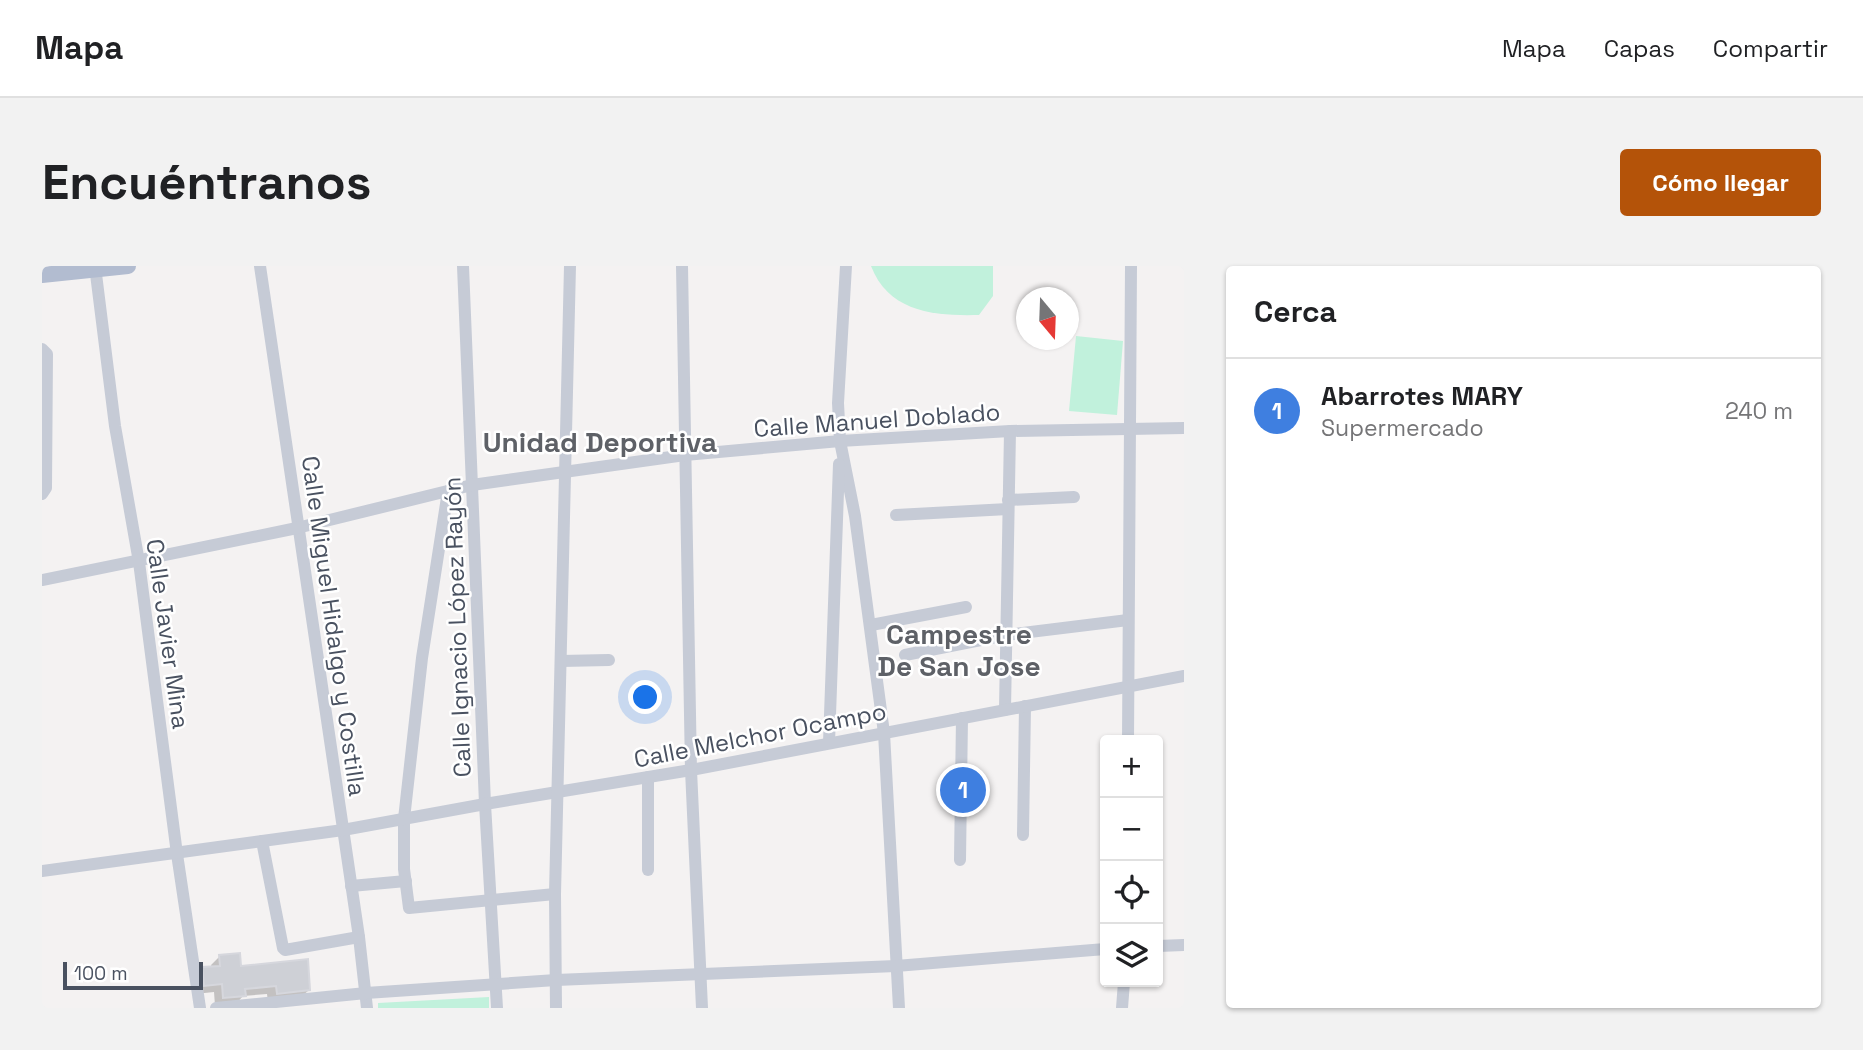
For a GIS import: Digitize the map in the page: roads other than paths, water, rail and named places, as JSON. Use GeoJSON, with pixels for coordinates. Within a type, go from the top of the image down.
{"type":"FeatureCollection","features":[{"type":"Feature","properties":{"kind":"main road"},"geometry":{"type":"LineString","coordinates":[[42,275],[128,266]]}},
{"type":"Feature","properties":{"kind":"street","name":"Calle Miguel Hidalgo y Costilla"},"geometry":{"type":"LineString","coordinates":[[260,266],[359,937],[367,1008]]}},
{"type":"Feature","properties":{"kind":"street","name":"Calle Ignacio López Rayón"},"geometry":{"type":"LineString","coordinates":[[463,266],[485,804],[497,1008]]}},
{"type":"Feature","properties":{"kind":"street"},"geometry":{"type":"LineString","coordinates":[[556,1008],[555,894],[570,266]]}},
{"type":"Feature","properties":{"kind":"street"},"geometry":{"type":"LineString","coordinates":[[682,266],[691,770],[702,1008]]}},
{"type":"Feature","properties":{"kind":"street"},"geometry":{"type":"LineString","coordinates":[[829,743],[840,441],[838,403],[846,266]]}},
{"type":"Feature","properties":{"kind":"street"},"geometry":{"type":"LineString","coordinates":[[1128,735],[1132,266]]}},
{"type":"Feature","properties":{"kind":"street","name":"Calle Javier Mina"},"geometry":{"type":"LineString","coordinates":[[95,268],[115,426],[139,562],[200,1008]]}},
{"type":"Feature","properties":{"kind":"street"},"geometry":{"type":"LineString","coordinates":[[42,349],[47,354],[46,488],[42,494]]}},
{"type":"Feature","properties":{"kind":"street","name":"Calle Manuel Doblado"},"geometry":{"type":"LineString","coordinates":[[42,580],[297,528],[472,485],[564,471],[685,455],[840,441],[1010,431],[1184,428]]}},
{"type":"Feature","properties":{"kind":"street"},"geometry":{"type":"LineString","coordinates":[[1005,710],[1010,431]]}},
{"type":"Feature","properties":{"kind":"street"},"geometry":{"type":"LineString","coordinates":[[840,441],[855,516],[884,733],[899,1008]]}},
{"type":"Feature","properties":{"kind":"street"},"geometry":{"type":"LineString","coordinates":[[449,491],[422,657],[404,819],[409,908],[555,894]]}},
{"type":"Feature","properties":{"kind":"street"},"geometry":{"type":"LineString","coordinates":[[896,515],[1074,497]]}},
{"type":"Feature","properties":{"kind":"street"},"geometry":{"type":"LineString","coordinates":[[871,625],[966,607]]}},
{"type":"Feature","properties":{"kind":"street"},"geometry":{"type":"LineString","coordinates":[[905,654],[1006,635],[1128,620]]}},
{"type":"Feature","properties":{"kind":"street"},"geometry":{"type":"LineString","coordinates":[[561,661],[609,660]]}},
{"type":"Feature","properties":{"kind":"street","name":"Calle Melchor Ocampo"},"geometry":{"type":"LineString","coordinates":[[42,871],[343,830],[691,770],[1184,676]]}},
{"type":"Feature","properties":{"kind":"street"},"geometry":{"type":"LineString","coordinates":[[1023,835],[1025,706]]}},
{"type":"Feature","properties":{"kind":"street"},"geometry":{"type":"LineString","coordinates":[[960,860],[962,718]]}},
{"type":"Feature","properties":{"kind":"street"},"geometry":{"type":"LineString","coordinates":[[648,777],[648,870]]}},
{"type":"Feature","properties":{"kind":"street"},"geometry":{"type":"LineString","coordinates":[[262,841],[282,948],[285,950],[359,937]]}},
{"type":"Feature","properties":{"kind":"street"},"geometry":{"type":"LineString","coordinates":[[351,886],[406,881]]}},
{"type":"Feature","properties":{"kind":"street"},"geometry":{"type":"LineString","coordinates":[[1163,946],[1184,945]]}},
{"type":"Feature","properties":{"kind":"street"},"geometry":{"type":"LineString","coordinates":[[216,1008],[366,993],[555,980],[895,966],[1100,949]]}},
{"type":"Feature","properties":{"kind":"street"},"geometry":{"type":"LineString","coordinates":[[1122,1008],[1124,987]]}},
{"type":"Feature","properties":{"kind":"place","name":"Abarrotes MARY"},"geometry":{"type":"Point","coordinates":[963,790]}},
{"type":"Feature","properties":{"kind":"district","name":"Unidad Deportiva"},"geometry":{"type":"Point","coordinates":[600,442]}},
{"type":"Feature","properties":{"kind":"district","name":"Campestre De San Jose"},"geometry":{"type":"Point","coordinates":[959,650]}}]}
